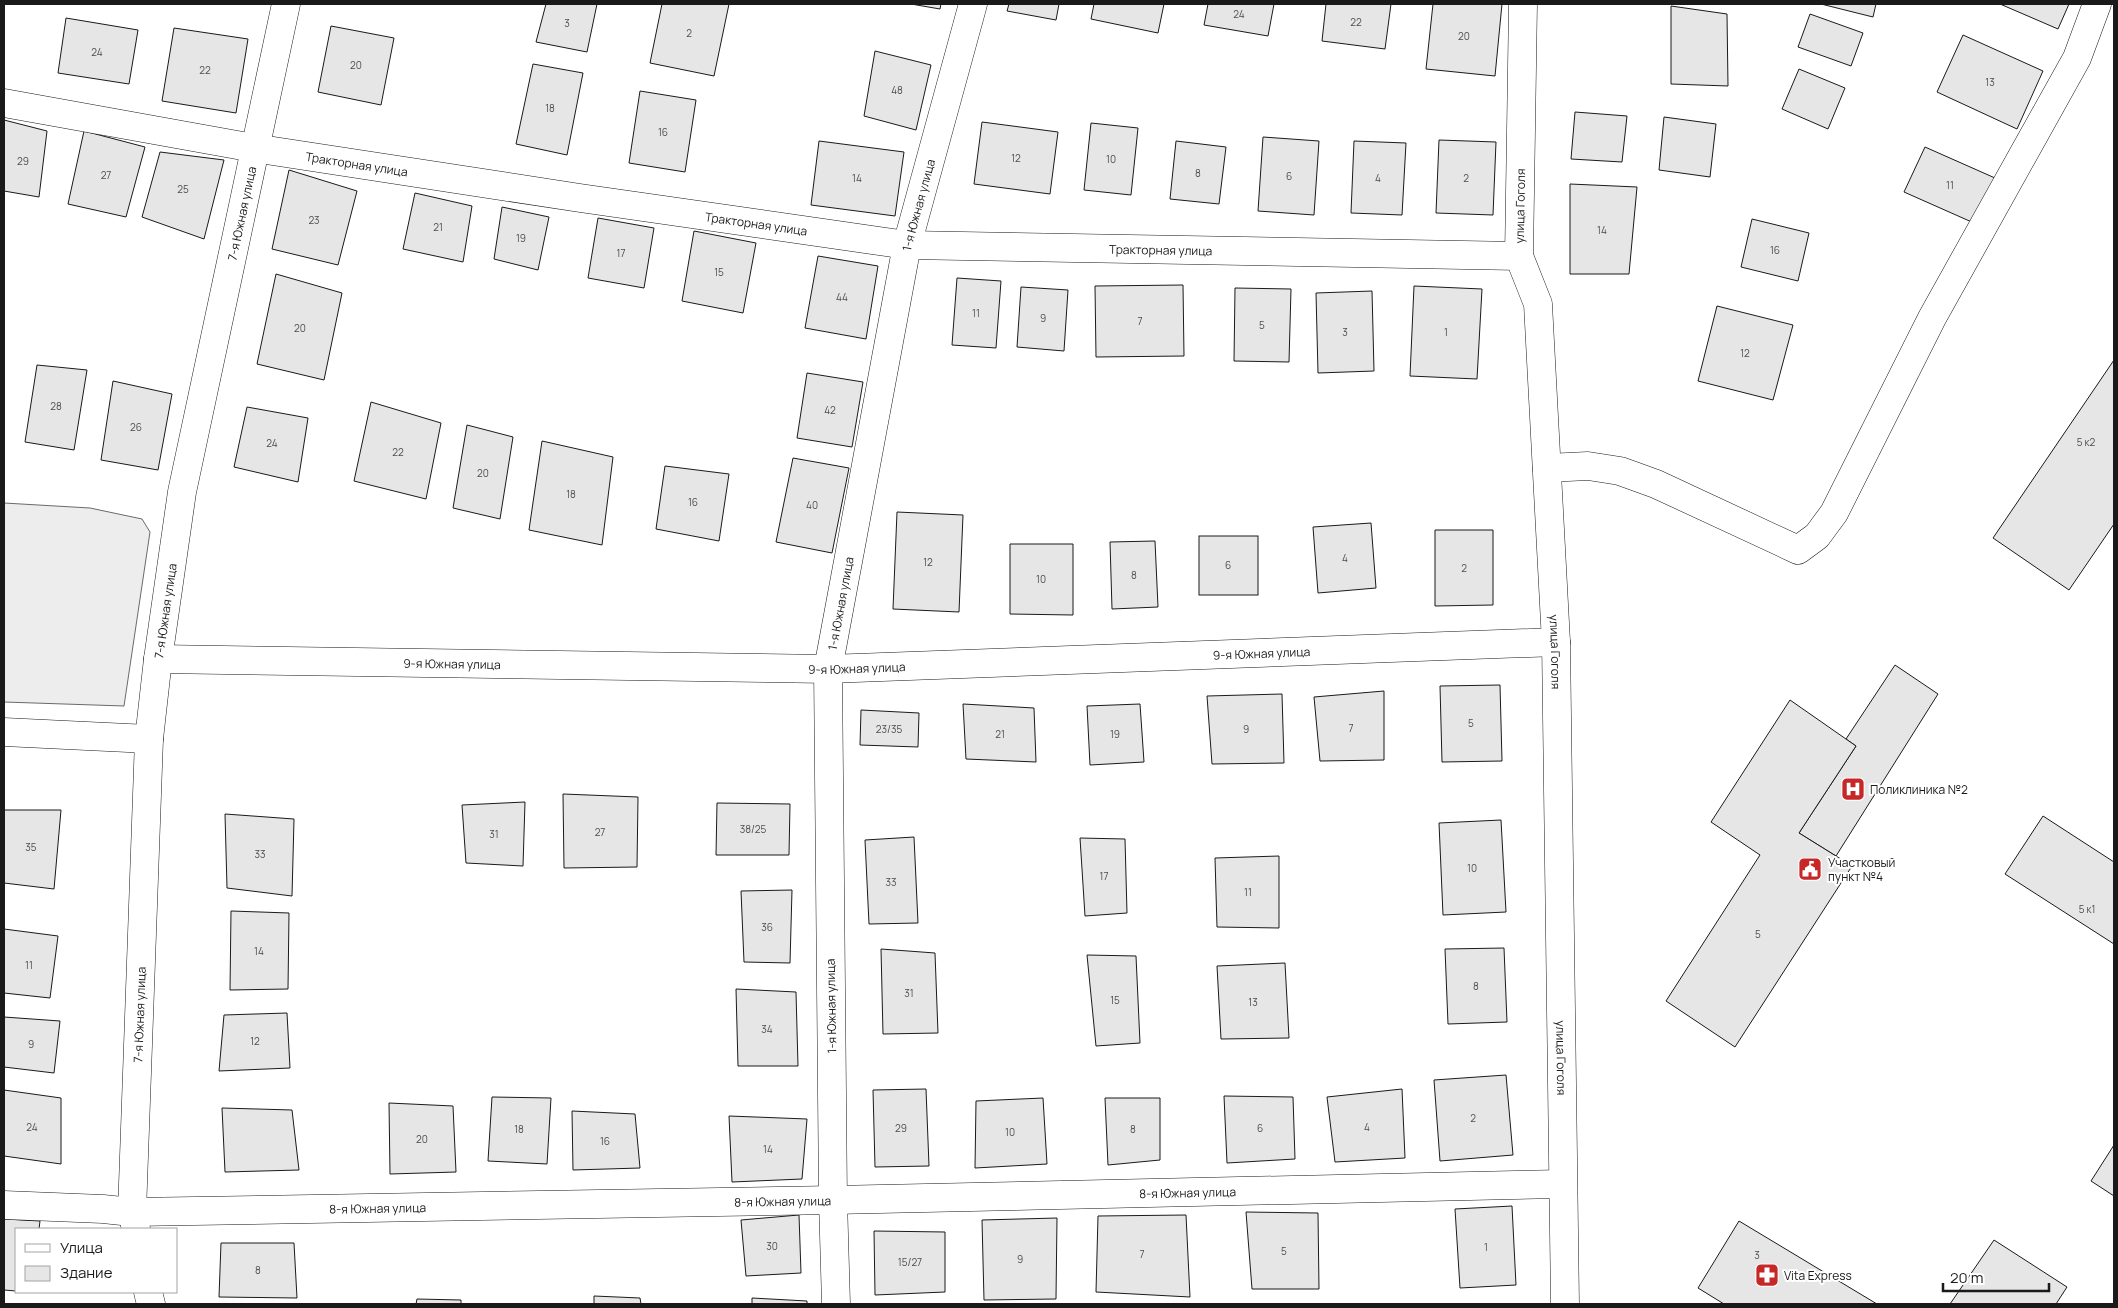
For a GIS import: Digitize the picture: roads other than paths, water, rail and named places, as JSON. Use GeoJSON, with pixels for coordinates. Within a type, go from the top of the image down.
{"type":"FeatureCollection","features":[{"type":"Feature","properties":{"kind":"street","name":"7-я Южная улица"},"geometry":{"type":"LineString","coordinates":[[134,1220],[149,739],[158,659],[182,492],[286,4]]}},
{"type":"Feature","properties":{"kind":"street","name":"1-я Южная улица"},"geometry":{"type":"LineString","coordinates":[[836,1304],[833,1200],[828,670],[907,245],[973,4]]}},
{"type":"Feature","properties":{"kind":"street","name":"улица Гоголя"},"geometry":{"type":"LineString","coordinates":[[1523,4],[1519,256],[1538,304],[1556,642],[1565,1304]]}},
{"type":"Feature","properties":{"kind":"street"},"geometry":{"type":"LineString","coordinates":[[1547,468],[1588,466],[1620,471],[1656,484],[1798,550],[1816,536],[1834,513],[1932,318],[2077,58],[2097,4]]}},
{"type":"Feature","properties":{"kind":"street","name":"Тракторная улица"},"geometry":{"type":"LineString","coordinates":[[4,104],[254,148],[570,197],[907,245],[1519,256]]}},
{"type":"Feature","properties":{"kind":"street","name":"9-я Южная улица"},"geometry":{"type":"LineString","coordinates":[[158,659],[828,670],[1556,642]]}},
{"type":"Feature","properties":{"kind":"street"},"geometry":{"type":"LineString","coordinates":[[4,732],[149,739]]}},
{"type":"Feature","properties":{"kind":"street","name":"8-я Южная улица"},"geometry":{"type":"LineString","coordinates":[[4,1205],[134,1220],[833,1200],[1562,1184]]}},
{"type":"Feature","properties":{"kind":"place","name":"Поликлиника №2"},"geometry":{"type":"Point","coordinates":[1853,789]}},
{"type":"Feature","properties":{"kind":"place","name":"Участковый пункт №4"},"geometry":{"type":"Point","coordinates":[1810,869]}},
{"type":"Feature","properties":{"kind":"place","name":"Vita Express"},"geometry":{"type":"Point","coordinates":[1767,1275]}}]}
